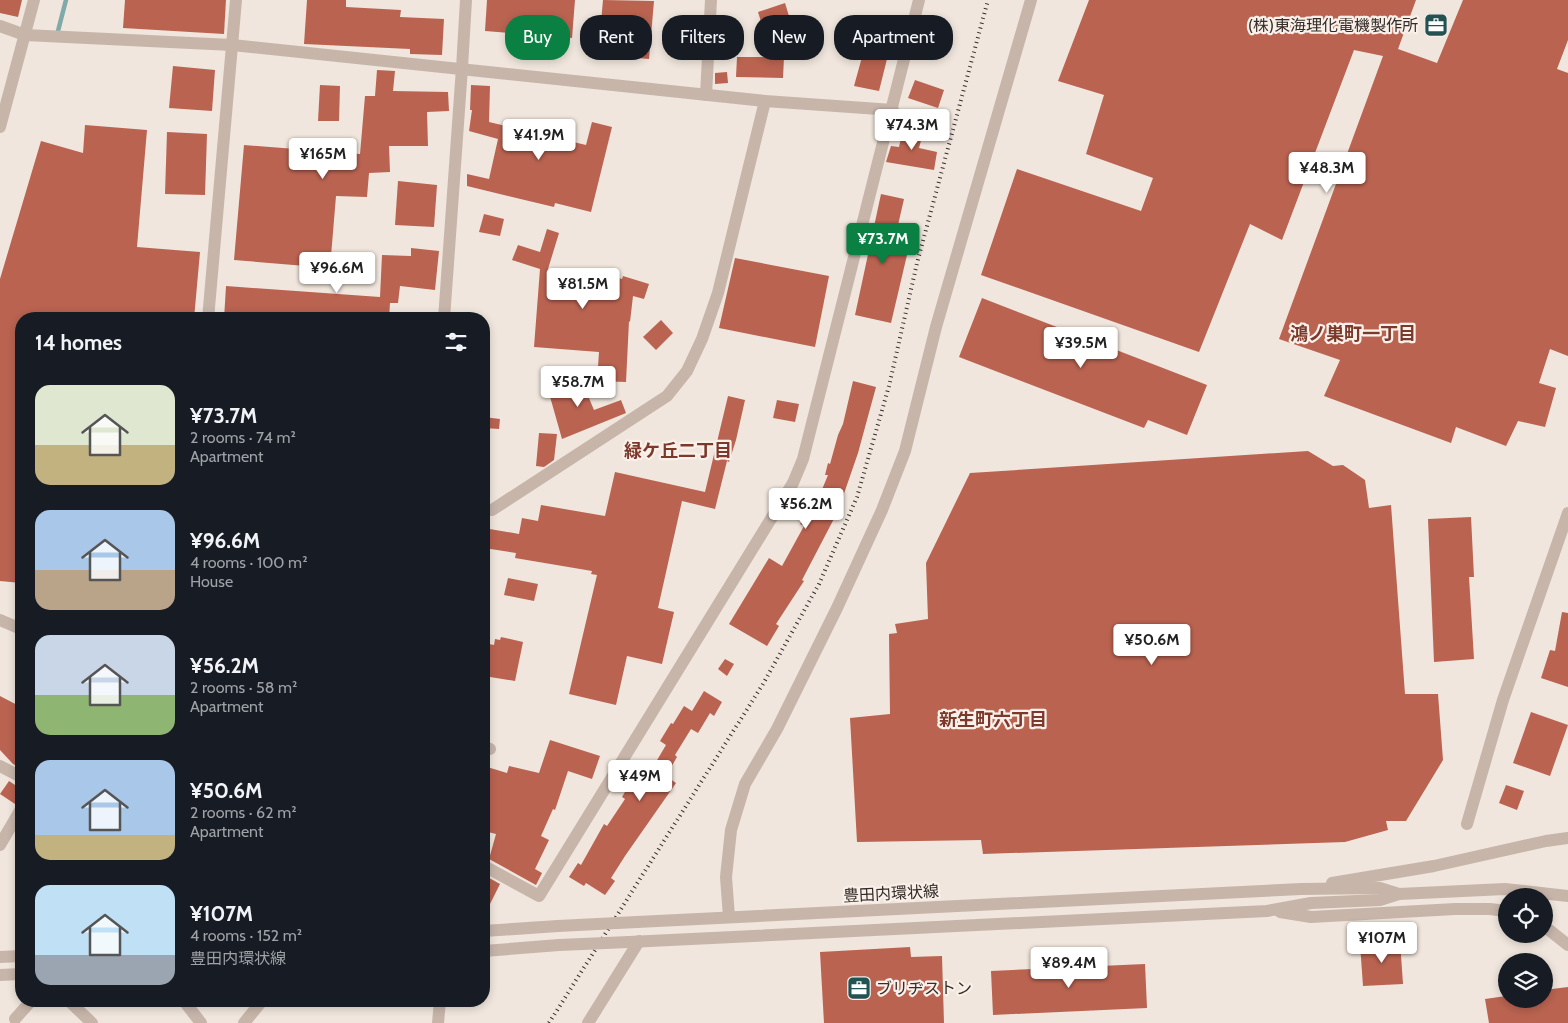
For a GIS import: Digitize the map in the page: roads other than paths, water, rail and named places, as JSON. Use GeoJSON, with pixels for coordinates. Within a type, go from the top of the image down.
{"type":"FeatureCollection","features":[{"type":"Feature","properties":{"kind":"street"},"geometry":{"type":"LineString","coordinates":[[0,127],[34,0]]}},
{"type":"Feature","properties":{"kind":"street"},"geometry":{"type":"LineString","coordinates":[[209,312],[236,0]]}},
{"type":"Feature","properties":{"kind":"street"},"geometry":{"type":"LineString","coordinates":[[445,312],[466,0]]}},
{"type":"Feature","properties":{"kind":"street"},"geometry":{"type":"LineString","coordinates":[[706,95],[711,0]]}},
{"type":"Feature","properties":{"kind":"street"},"geometry":{"type":"LineString","coordinates":[[490,869],[539,896],[793,483],[803,459],[919,0]]}},
{"type":"Feature","properties":{"kind":"street"},"geometry":{"type":"LineString","coordinates":[[729,917],[726,877],[731,830],[746,784],[777,729],[837,608],[882,510],[905,451],[936,327],[1031,0]]}},
{"type":"Feature","properties":{"kind":"street"},"geometry":{"type":"LineString","coordinates":[[0,26],[25,35],[232,45],[706,95],[892,110]]}},
{"type":"Feature","properties":{"kind":"street"},"geometry":{"type":"LineString","coordinates":[[490,510],[667,396],[687,370],[702,339],[718,293],[765,100]]}},
{"type":"Feature","properties":{"kind":"street"},"geometry":{"type":"LineString","coordinates":[[1467,824],[1503,700],[1568,513]]}},
{"type":"Feature","properties":{"kind":"street"},"geometry":{"type":"LineString","coordinates":[[0,620],[15,626]]}},
{"type":"Feature","properties":{"kind":"street"},"geometry":{"type":"LineString","coordinates":[[0,766],[15,773]]}},
{"type":"Feature","properties":{"kind":"street"},"geometry":{"type":"LineString","coordinates":[[0,845],[15,819]]}},
{"type":"Feature","properties":{"kind":"street"},"geometry":{"type":"LineString","coordinates":[[1301,889],[1568,838]]}},
{"type":"Feature","properties":{"kind":"street"},"geometry":{"type":"LineString","coordinates":[[1301,889],[1380,888],[1399,894]]}},
{"type":"Feature","properties":{"kind":"street","name":"豊田内環状線"},"geometry":{"type":"LineString","coordinates":[[490,931],[1301,889]]}},
{"type":"Feature","properties":{"kind":"street"},"geometry":{"type":"LineString","coordinates":[[490,951],[559,945],[1267,911],[1311,903],[1380,900],[1399,894],[1504,889],[1568,896]]}},
{"type":"Feature","properties":{"kind":"street"},"geometry":{"type":"LineString","coordinates":[[1267,911],[1311,917],[1422,910],[1498,910]]}},
{"type":"Feature","properties":{"kind":"street"},"geometry":{"type":"LineString","coordinates":[[1553,933],[1568,945]]}},
{"type":"Feature","properties":{"kind":"street"},"geometry":{"type":"LineString","coordinates":[[588,1023],[634,942]]}},
{"type":"Feature","properties":{"kind":"street"},"geometry":{"type":"LineString","coordinates":[[0,957],[15,956]]}},
{"type":"Feature","properties":{"kind":"street"},"geometry":{"type":"LineString","coordinates":[[0,975],[15,974]]}},
{"type":"Feature","properties":{"kind":"street"},"geometry":{"type":"LineString","coordinates":[[14,1019],[25,1007]]}},
{"type":"Feature","properties":{"kind":"street"},"geometry":{"type":"LineString","coordinates":[[74,1007],[85,1021]]}},
{"type":"Feature","properties":{"kind":"street"},"geometry":{"type":"LineString","coordinates":[[189,1007],[201,1023]]}},
{"type":"Feature","properties":{"kind":"street"},"geometry":{"type":"LineString","coordinates":[[244,1023],[257,1007]]}},
{"type":"Feature","properties":{"kind":"street"},"geometry":{"type":"LineString","coordinates":[[438,1023],[439,1007]]}},
{"type":"Feature","properties":{"kind":"waterway"},"geometry":{"type":"LineString","coordinates":[[58,31],[66,0]]}},
{"type":"Feature","properties":{"kind":"railway"},"geometry":{"type":"LineString","coordinates":[[549,1023],[763,684],[819,584],[857,497],[889,386],[917,263],[988,0]]}},
{"type":"Feature","properties":{"kind":"place","name":"(株)東海理化電機製作所"},"geometry":{"type":"Point","coordinates":[1436,25]}},
{"type":"Feature","properties":{"kind":"place","name":"ブリヂストン"},"geometry":{"type":"Point","coordinates":[859,988]}},
{"type":"Feature","properties":{"kind":"district","name":"鴻ノ巣町一丁目"},"geometry":{"type":"Point","coordinates":[1353,334]}},
{"type":"Feature","properties":{"kind":"district","name":"緑ケ丘二丁目"},"geometry":{"type":"Point","coordinates":[678,451]}},
{"type":"Feature","properties":{"kind":"district","name":"新生町六丁目"},"geometry":{"type":"Point","coordinates":[993,720]}}]}
